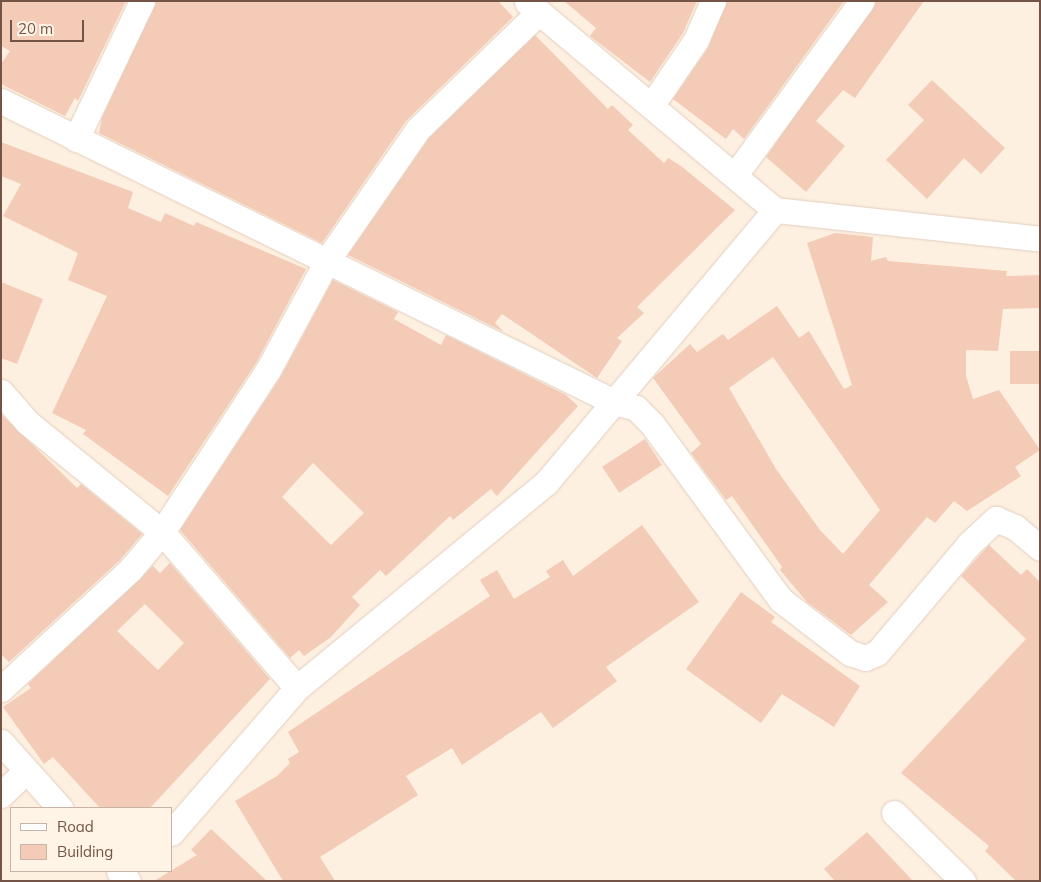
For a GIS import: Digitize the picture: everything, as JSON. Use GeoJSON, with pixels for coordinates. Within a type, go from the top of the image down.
{"type":"FeatureCollection","features":[{"type":"Feature","properties":{"kind":"street"},"geometry":{"type":"LineString","coordinates":[[76,139],[142,1]]}},
{"type":"Feature","properties":{"kind":"street"},"geometry":{"type":"LineString","coordinates":[[651,106],[696,40],[713,1]]}},
{"type":"Feature","properties":{"kind":"street"},"geometry":{"type":"LineString","coordinates":[[735,175],[862,1]]}},
{"type":"Feature","properties":{"kind":"street"},"geometry":{"type":"LineString","coordinates":[[1,689],[130,570],[162,532],[268,370],[328,259],[418,129],[532,6],[775,210],[1040,239]]}},
{"type":"Feature","properties":{"kind":"street"},"geometry":{"type":"LineString","coordinates":[[5,112],[76,139],[328,259],[614,402],[636,408],[652,424],[782,600],[857,656],[877,653],[968,544],[996,519],[1015,527],[1040,548]]}},
{"type":"Feature","properties":{"kind":"street"},"geometry":{"type":"LineString","coordinates":[[172,832],[298,688],[546,482],[775,210]]}},
{"type":"Feature","properties":{"kind":"street"},"geometry":{"type":"LineString","coordinates":[[1,392],[27,422],[162,532],[298,688]]}},
{"type":"Feature","properties":{"kind":"street"},"geometry":{"type":"LineString","coordinates":[[1,742],[25,772],[59,807]]}},
{"type":"Feature","properties":{"kind":"street"},"geometry":{"type":"LineString","coordinates":[[1,796],[25,772]]}},
{"type":"Feature","properties":{"kind":"street"},"geometry":{"type":"LineString","coordinates":[[894,813],[963,881]]}},
{"type":"Feature","properties":{"kind":"street"},"geometry":{"type":"LineString","coordinates":[[120,872],[129,881],[138,872]]}},
{"type":"Feature","properties":{"kind":"building"},"geometry":{"type":"Polygon","coordinates":[[[1,1],[126,1],[78,101],[75,98],[65,116],[1,84],[1,64],[10,51],[1,46],[1,1]]]}},
{"type":"Feature","properties":{"kind":"building"},"geometry":{"type":"Polygon","coordinates":[[[156,1],[498,1],[513,17],[406,121],[322,243],[99,133],[102,118],[156,1]]]}},
{"type":"Feature","properties":{"kind":"building"},"geometry":{"type":"Polygon","coordinates":[[[564,1],[697,1],[683,33],[650,82],[590,36],[596,28],[564,1]]]}},
{"type":"Feature","properties":{"kind":"building"},"geometry":{"type":"Polygon","coordinates":[[[727,1],[844,1],[744,139],[733,129],[726,139],[673,99],[708,48],[727,1]]]}},
{"type":"Feature","properties":{"kind":"building"},"geometry":{"type":"Polygon","coordinates":[[[876,1],[924,1],[855,98],[843,90],[816,121],[845,146],[806,192],[766,157],[876,1]]]}},
{"type":"Feature","properties":{"kind":"building"},"geometry":{"type":"Polygon","coordinates":[[[535,35],[608,109],[612,105],[633,125],[628,130],[664,163],[668,158],[681,166],[735,210],[637,307],[644,313],[617,338],[622,341],[597,378],[502,314],[495,323],[504,332],[348,255],[429,138],[535,35]]]}},
{"type":"Feature","properties":{"kind":"building"},"geometry":{"type":"Polygon","coordinates":[[[932,80],[1005,148],[981,174],[964,158],[927,199],[886,160],[924,120],[908,105],[932,80]]]}},
{"type":"Feature","properties":{"kind":"building"},"geometry":{"type":"Polygon","coordinates":[[[1,142],[133,192],[128,208],[161,222],[165,213],[194,226],[196,222],[306,269],[256,363],[168,496],[83,434],[86,430],[52,413],[107,296],[68,280],[78,253],[3,216],[21,184],[1,176],[1,142]]]}},
{"type":"Feature","properties":{"kind":"building"},"geometry":{"type":"Polygon","coordinates":[[[835,233],[873,237],[871,261],[886,257],[888,261],[1007,271],[1006,276],[1040,275],[1040,308],[1003,309],[998,351],[966,350],[966,376],[973,399],[999,390],[1040,450],[1015,467],[1021,476],[967,511],[954,501],[935,523],[927,517],[869,585],[888,602],[851,635],[807,602],[780,570],[782,567],[732,496],[726,500],[691,453],[701,444],[653,378],[690,344],[697,352],[723,334],[728,340],[777,306],[799,338],[809,331],[844,389],[852,385],[807,243],[835,233]],[[773,357],[729,388],[776,469],[820,530],[843,554],[880,510],[773,357]]]}},
{"type":"Feature","properties":{"kind":"building"},"geometry":{"type":"Polygon","coordinates":[[[333,280],[398,312],[394,319],[441,345],[446,335],[566,395],[578,406],[497,496],[491,489],[453,520],[450,516],[386,576],[380,570],[352,597],[360,605],[331,637],[304,656],[299,650],[290,658],[180,530],[280,378],[333,280]],[[313,463],[282,497],[331,545],[364,513],[313,463]]]}},
{"type":"Feature","properties":{"kind":"building"},"geometry":{"type":"Polygon","coordinates":[[[1,282],[43,299],[17,364],[1,358],[1,282]]]}},
{"type":"Feature","properties":{"kind":"building"},"geometry":{"type":"Polygon","coordinates":[[[1010,351],[1040,351],[1040,384],[1010,384],[1010,351]]]}},
{"type":"Feature","properties":{"kind":"building"},"geometry":{"type":"Polygon","coordinates":[[[1,414],[77,488],[81,484],[142,534],[120,560],[9,662],[1,654],[1,414]]]}},
{"type":"Feature","properties":{"kind":"building"},"geometry":{"type":"Polygon","coordinates":[[[645,439],[662,465],[619,493],[602,467],[645,439]]]}},
{"type":"Feature","properties":{"kind":"building"},"geometry":{"type":"Polygon","coordinates":[[[642,525],[699,602],[606,667],[617,681],[553,728],[541,712],[462,765],[452,748],[406,776],[418,795],[320,857],[335,881],[283,881],[235,801],[277,776],[290,763],[288,759],[299,752],[288,732],[490,596],[480,580],[497,570],[514,599],[550,577],[546,571],[563,560],[573,576],[642,525]]]}},
{"type":"Feature","properties":{"kind":"building"},"geometry":{"type":"Polygon","coordinates":[[[989,545],[1021,575],[1027,569],[1040,582],[1040,881],[1016,881],[985,851],[989,846],[901,773],[1026,639],[961,576],[989,545]]]}},
{"type":"Feature","properties":{"kind":"building"},"geometry":{"type":"Polygon","coordinates":[[[170,563],[270,679],[151,807],[99,807],[53,757],[44,764],[3,707],[31,688],[28,684],[153,566],[160,573],[170,563]],[[145,604],[117,631],[158,670],[184,643],[145,604]]]}},
{"type":"Feature","properties":{"kind":"building"},"geometry":{"type":"Polygon","coordinates":[[[741,592],[775,617],[771,622],[860,686],[834,727],[782,694],[761,723],[686,669],[741,592]]]}},
{"type":"Feature","properties":{"kind":"building"},"geometry":{"type":"Polygon","coordinates":[[[211,829],[267,881],[154,881],[172,872],[172,870],[197,855],[191,850],[211,829]]]}},
{"type":"Feature","properties":{"kind":"building"},"geometry":{"type":"Polygon","coordinates":[[[867,832],[913,881],[835,881],[824,869],[867,832]]]}}]}
